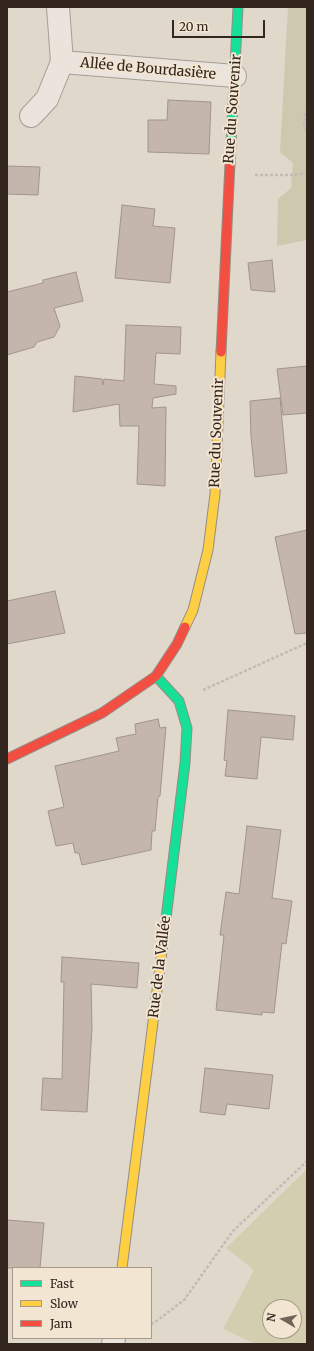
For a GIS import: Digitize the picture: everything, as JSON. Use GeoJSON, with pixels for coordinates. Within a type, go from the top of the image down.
{"type":"FeatureCollection","features":[{"type":"Feature","properties":{"kind":"street","name":"Allée de Bourdasière"},"geometry":{"type":"LineString","coordinates":[[31,116],[47,99],[62,62],[58,7]]}},
{"type":"Feature","properties":{"kind":"street","name":"Rue du Souvenir"},"geometry":{"type":"LineString","coordinates":[[7,759],[102,713],[156,676],[177,644],[193,610],[208,550],[215,494],[238,7]]}},
{"type":"Feature","properties":{"kind":"street","name":"Allée de Bourdasière"},"geometry":{"type":"LineString","coordinates":[[62,62],[235,76]]}},
{"type":"Feature","properties":{"kind":"street","name":"Rue de la Vallée"},"geometry":{"type":"LineString","coordinates":[[122,1267],[185,763],[187,728],[179,701],[156,676]]}},
{"type":"Feature","properties":{"kind":"path"},"geometry":{"type":"LineString","coordinates":[[307,103],[304,124],[307,133]]}},
{"type":"Feature","properties":{"kind":"path"},"geometry":{"type":"LineString","coordinates":[[229,174],[292,175],[307,173]]}},
{"type":"Feature","properties":{"kind":"path"},"geometry":{"type":"LineString","coordinates":[[179,701],[307,643]]}},
{"type":"Feature","properties":{"kind":"path"},"geometry":{"type":"LineString","coordinates":[[152,1324],[184,1300],[232,1231],[307,1161]]}},
{"type":"Feature","properties":{"kind":"shaded area"},"geometry":{"type":"Polygon","coordinates":[[[288,7],[307,7],[307,240],[277,246],[278,199],[291,188],[293,163],[280,152],[288,7]]]}},
{"type":"Feature","properties":{"kind":"shaded area"},"geometry":{"type":"Polygon","coordinates":[[[307,1169],[307,1344],[256,1344],[223,1329],[254,1270],[226,1248],[307,1169]]]}},
{"type":"Feature","properties":{"kind":"building"},"geometry":{"type":"Polygon","coordinates":[[[168,100],[211,102],[209,154],[148,152],[148,120],[167,120],[168,100]]]}},
{"type":"Feature","properties":{"kind":"building"},"geometry":{"type":"Polygon","coordinates":[[[7,166],[40,167],[38,195],[7,194],[7,166]]]}},
{"type":"Feature","properties":{"kind":"building"},"geometry":{"type":"Polygon","coordinates":[[[122,205],[155,209],[153,226],[175,228],[170,283],[115,278],[122,205]]]}},
{"type":"Feature","properties":{"kind":"building"},"geometry":{"type":"Polygon","coordinates":[[[272,260],[275,292],[251,290],[248,263],[272,260]]]}},
{"type":"Feature","properties":{"kind":"building"},"geometry":{"type":"Polygon","coordinates":[[[76,272],[83,301],[54,308],[60,326],[54,337],[37,342],[34,347],[7,355],[7,292],[43,283],[43,280],[76,272]]]}},
{"type":"Feature","properties":{"kind":"building"},"geometry":{"type":"Polygon","coordinates":[[[126,325],[181,327],[180,354],[156,353],[154,384],[176,386],[176,394],[153,398],[152,408],[166,407],[165,486],[137,484],[139,426],[120,426],[119,404],[73,412],[75,376],[102,379],[103,385],[104,379],[124,381],[126,325]]]}},
{"type":"Feature","properties":{"kind":"building"},"geometry":{"type":"Polygon","coordinates":[[[307,366],[307,413],[283,415],[277,369],[307,366]]]}},
{"type":"Feature","properties":{"kind":"building"},"geometry":{"type":"Polygon","coordinates":[[[280,398],[287,473],[255,477],[251,436],[250,401],[280,398]]]}},
{"type":"Feature","properties":{"kind":"building"},"geometry":{"type":"Polygon","coordinates":[[[307,530],[307,633],[295,634],[275,537],[307,530]]]}},
{"type":"Feature","properties":{"kind":"building"},"geometry":{"type":"Polygon","coordinates":[[[55,591],[65,633],[7,644],[7,601],[55,591]]]}},
{"type":"Feature","properties":{"kind":"building"},"geometry":{"type":"Polygon","coordinates":[[[228,710],[295,716],[293,740],[261,737],[257,779],[225,776],[227,761],[224,760],[228,710]]]}},
{"type":"Feature","properties":{"kind":"building"},"geometry":{"type":"Polygon","coordinates":[[[158,719],[160,728],[166,727],[160,796],[158,797],[155,831],[152,831],[151,850],[82,865],[79,853],[75,853],[73,843],[56,846],[48,811],[64,807],[55,766],[119,751],[116,738],[136,734],[135,724],[158,719]]]}},
{"type":"Feature","properties":{"kind":"building"},"geometry":{"type":"Polygon","coordinates":[[[247,826],[281,830],[272,898],[292,901],[286,944],[282,943],[274,1013],[262,1012],[262,1015],[216,1010],[224,935],[220,935],[226,892],[239,894],[247,826]]]}},
{"type":"Feature","properties":{"kind":"building"},"geometry":{"type":"Polygon","coordinates":[[[62,957],[139,963],[137,988],[91,984],[92,1028],[87,1112],[41,1110],[43,1078],[62,1079],[64,982],[61,982],[62,957]]]}},
{"type":"Feature","properties":{"kind":"building"},"geometry":{"type":"Polygon","coordinates":[[[205,1068],[273,1075],[269,1109],[227,1104],[225,1115],[200,1112],[205,1068]]]}},
{"type":"Feature","properties":{"kind":"building"},"geometry":{"type":"Polygon","coordinates":[[[7,1220],[44,1223],[40,1267],[7,1268],[7,1220]]]}},
{"type":"Feature","properties":{"kind":"traffic: fast"},"geometry":{"type":"LineString","coordinates":[[230,163],[238,7]]}},
{"type":"Feature","properties":{"kind":"traffic: fast"},"geometry":{"type":"LineString","coordinates":[[156,676],[179,701],[187,728],[185,763],[162,951]]}},
{"type":"Feature","properties":{"kind":"traffic: slow"},"geometry":{"type":"LineString","coordinates":[[185,627],[193,610],[208,550],[215,494],[221,352]]}},
{"type":"Feature","properties":{"kind":"traffic: slow"},"geometry":{"type":"LineString","coordinates":[[122,1267],[162,951]]}},
{"type":"Feature","properties":{"kind":"traffic: jam"},"geometry":{"type":"LineString","coordinates":[[221,352],[230,163]]}},
{"type":"Feature","properties":{"kind":"traffic: jam"},"geometry":{"type":"LineString","coordinates":[[7,759],[102,713],[156,676],[177,644],[185,627]]}}]}
